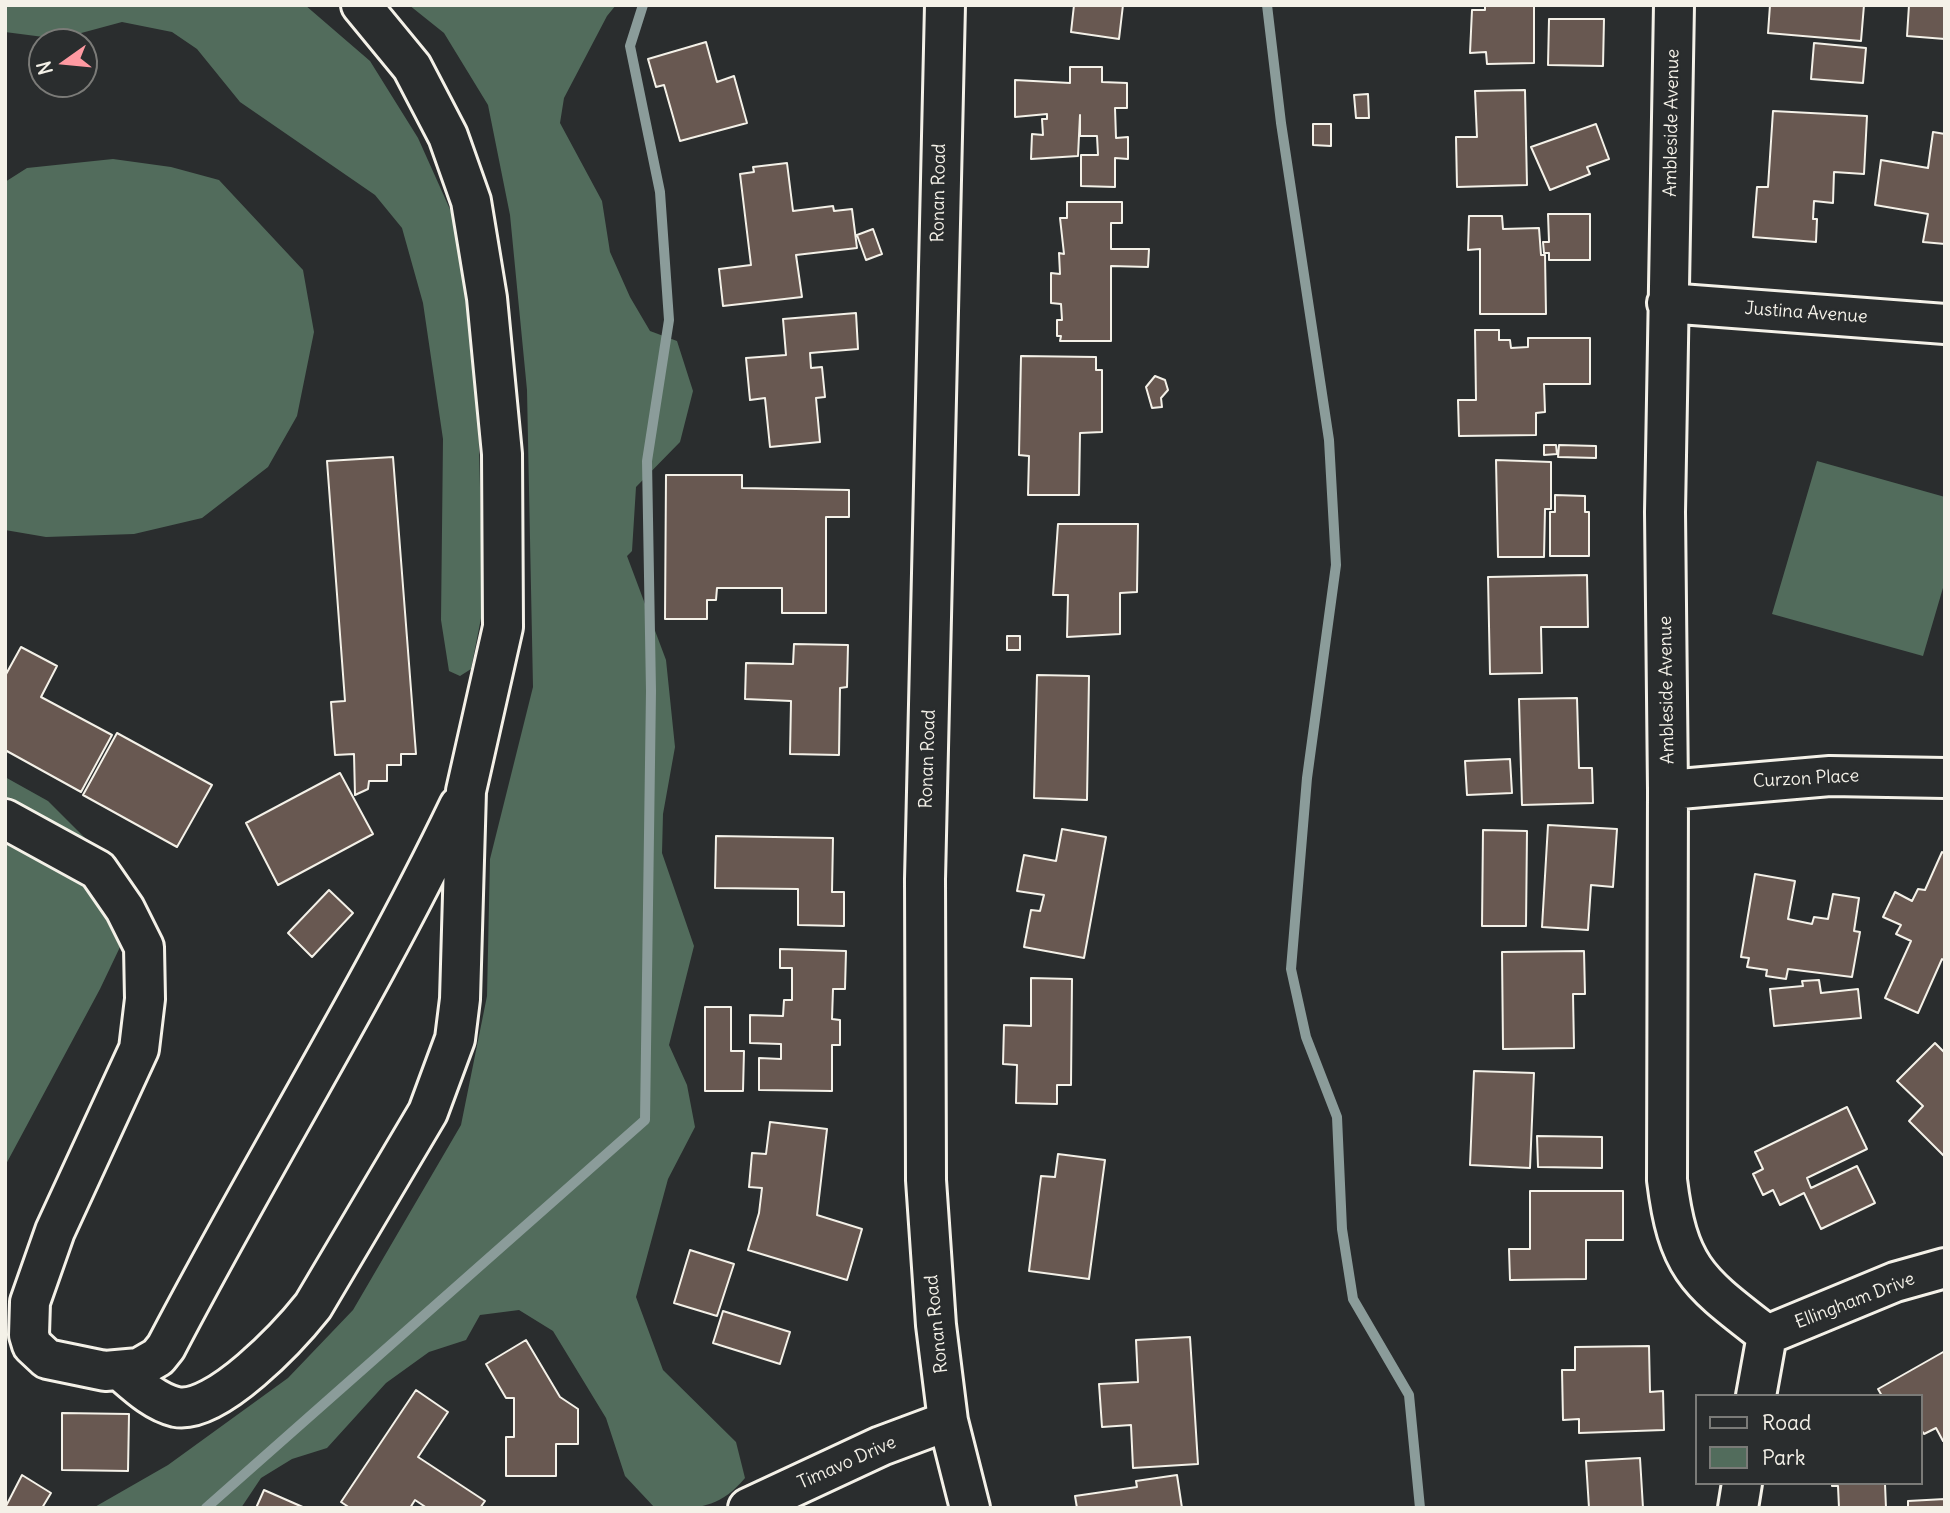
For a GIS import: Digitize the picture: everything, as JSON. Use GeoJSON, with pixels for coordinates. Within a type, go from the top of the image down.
{"type":"FeatureCollection","features":[{"type":"Feature","properties":{"kind":"street"},"geometry":{"type":"LineString","coordinates":[[122,1372],[154,1397],[178,1407],[189,1406],[200,1404],[224,1390],[277,1347],[313,1306],[428,1112],[447,1067],[459,1009],[466,792],[503,627],[502,454],[487,298],[471,201],[448,136],[412,67],[361,5]]}},
{"type":"Feature","properties":{"kind":"street","name":"Ronan Road"},"geometry":{"type":"LineString","coordinates":[[945,5],[941,63],[924,997],[929,1242],[948,1421],[970,1508]]}},
{"type":"Feature","properties":{"kind":"street","name":"Ambleside Avenue"},"geometry":{"type":"LineString","coordinates":[[1674,5],[1665,512],[1668,790],[1667,1180],[1672,1220],[1680,1249],[1709,1289],[1767,1335]]}},
{"type":"Feature","properties":{"kind":"street","name":"Justina Avenue"},"geometry":{"type":"LineString","coordinates":[[1667,303],[1945,324]]}},
{"type":"Feature","properties":{"kind":"street","name":"Curzon Place"},"geometry":{"type":"LineString","coordinates":[[1668,790],[1830,776],[1945,778]]}},
{"type":"Feature","properties":{"kind":"street"},"geometry":{"type":"LineString","coordinates":[[5,819],[98,870],[125,909],[144,947],[145,999],[139,1049],[55,1231],[30,1302],[27,1326],[32,1345],[47,1359],[68,1366],[122,1372],[149,1364],[166,1347],[241,1204],[393,941],[466,792]]}},
{"type":"Feature","properties":{"kind":"street","name":"Ellingham Drive"},"geometry":{"type":"LineString","coordinates":[[1767,1335],[1895,1282],[1945,1268]]}},
{"type":"Feature","properties":{"kind":"street"},"geometry":{"type":"LineString","coordinates":[[1756,1394],[1767,1335]]}},
{"type":"Feature","properties":{"kind":"street","name":"Timavo Drive"},"geometry":{"type":"LineString","coordinates":[[748,1508],[881,1446],[948,1421]]}},
{"type":"Feature","properties":{"kind":"street"},"geometry":{"type":"LineString","coordinates":[[1738,1508],[1742,1485]]}},
{"type":"Feature","properties":{"kind":"green space"},"geometry":{"type":"Polygon","coordinates":[[[5,5],[305,5],[370,61],[418,138],[453,216],[473,307],[483,608],[471,669],[460,676],[449,671],[441,620],[443,439],[423,303],[402,228],[375,195],[240,102],[197,49],[172,32],[122,22],[98,28],[28,28],[28,35],[5,32],[5,5]]]}},
{"type":"Feature","properties":{"kind":"green space"},"geometry":{"type":"Polygon","coordinates":[[[409,5],[616,5],[607,16],[564,98],[560,123],[602,201],[610,252],[630,297],[650,331],[677,341],[693,391],[680,442],[636,487],[632,551],[627,556],[666,660],[675,747],[663,814],[662,853],[694,946],[669,1045],[687,1085],[695,1127],[668,1179],[636,1297],[663,1370],[736,1442],[745,1478],[725,1497],[715,1502],[694,1507],[655,1508],[625,1476],[606,1418],[553,1331],[519,1310],[480,1315],[466,1340],[429,1352],[386,1383],[327,1448],[292,1459],[261,1478],[241,1508],[93,1508],[168,1465],[288,1378],[353,1310],[461,1125],[487,996],[490,859],[533,687],[527,390],[510,215],[488,105],[444,33],[409,5]]]}},
{"type":"Feature","properties":{"kind":"green space"},"geometry":{"type":"Polygon","coordinates":[[[113,159],[171,167],[219,180],[303,270],[314,332],[297,416],[268,467],[202,518],[134,534],[46,537],[5,530],[5,182],[27,168],[113,159]]]}},
{"type":"Feature","properties":{"kind":"green space"},"geometry":{"type":"Polygon","coordinates":[[[1817,461],[1945,497],[1945,581],[1923,656],[1772,614],[1817,461]]]}},
{"type":"Feature","properties":{"kind":"green space"},"geometry":{"type":"Polygon","coordinates":[[[5,777],[48,801],[101,854],[140,905],[100,989],[5,1166],[5,777]]]}},
{"type":"Feature","properties":{"kind":"building"},"geometry":{"type":"Polygon","coordinates":[[[1074,5],[1123,5],[1119,39],[1071,32],[1074,5]]]}},
{"type":"Feature","properties":{"kind":"building"},"geometry":{"type":"Polygon","coordinates":[[[1485,5],[1534,5],[1534,63],[1487,64],[1486,52],[1470,53],[1472,10],[1485,10],[1485,5]]]}},
{"type":"Feature","properties":{"kind":"building"},"geometry":{"type":"Polygon","coordinates":[[[1770,5],[1864,5],[1861,41],[1768,33],[1770,5]]]}},
{"type":"Feature","properties":{"kind":"building"},"geometry":{"type":"Polygon","coordinates":[[[1909,5],[1945,5],[1945,39],[1907,36],[1909,5]]]}},
{"type":"Feature","properties":{"kind":"building"},"geometry":{"type":"Polygon","coordinates":[[[1549,19],[1604,19],[1603,66],[1548,65],[1549,19]]]}},
{"type":"Feature","properties":{"kind":"building"},"geometry":{"type":"Polygon","coordinates":[[[706,42],[717,82],[734,76],[747,123],[680,141],[664,85],[656,87],[648,59],[706,42]]]}},
{"type":"Feature","properties":{"kind":"building"},"geometry":{"type":"Polygon","coordinates":[[[1814,43],[1866,48],[1863,83],[1811,79],[1814,43]]]}},
{"type":"Feature","properties":{"kind":"building"},"geometry":{"type":"Polygon","coordinates":[[[1070,67],[1102,67],[1102,82],[1127,83],[1127,108],[1115,108],[1116,138],[1128,137],[1128,159],[1115,158],[1115,187],[1081,186],[1081,155],[1098,155],[1097,136],[1080,136],[1080,115],[1078,156],[1031,159],[1032,134],[1043,135],[1042,119],[1047,119],[1047,114],[1015,117],[1015,80],[1070,83],[1070,67]]]}},
{"type":"Feature","properties":{"kind":"building"},"geometry":{"type":"Polygon","coordinates":[[[1525,90],[1527,185],[1457,187],[1456,137],[1477,137],[1475,91],[1525,90]]]}},
{"type":"Feature","properties":{"kind":"building"},"geometry":{"type":"Polygon","coordinates":[[[1368,94],[1369,118],[1356,118],[1354,95],[1368,94]]]}},
{"type":"Feature","properties":{"kind":"building"},"geometry":{"type":"Polygon","coordinates":[[[1773,111],[1867,116],[1864,174],[1834,172],[1833,203],[1814,201],[1813,219],[1817,219],[1816,242],[1753,237],[1757,187],[1768,187],[1773,111]]]}},
{"type":"Feature","properties":{"kind":"building"},"geometry":{"type":"Polygon","coordinates":[[[1313,124],[1331,124],[1331,146],[1313,145],[1313,124]]]}},
{"type":"Feature","properties":{"kind":"building"},"geometry":{"type":"Polygon","coordinates":[[[1596,124],[1609,159],[1587,167],[1590,174],[1550,190],[1531,147],[1596,124]]]}},
{"type":"Feature","properties":{"kind":"building"},"geometry":{"type":"Polygon","coordinates":[[[1933,132],[1945,134],[1945,244],[1923,242],[1928,214],[1875,205],[1881,160],[1928,168],[1933,132]]]}},
{"type":"Feature","properties":{"kind":"building"},"geometry":{"type":"Polygon","coordinates":[[[787,163],[793,211],[833,206],[834,211],[852,209],[857,248],[796,255],[802,297],[723,306],[719,269],[751,265],[740,174],[754,172],[753,167],[787,163]]]}},
{"type":"Feature","properties":{"kind":"building"},"geometry":{"type":"Polygon","coordinates":[[[1067,202],[1122,202],[1122,223],[1111,223],[1111,249],[1149,249],[1148,267],[1111,266],[1111,341],[1060,341],[1061,336],[1057,336],[1057,320],[1062,320],[1061,304],[1051,303],[1051,273],[1060,274],[1059,253],[1064,254],[1060,218],[1067,218],[1067,202]]]}},
{"type":"Feature","properties":{"kind":"building"},"geometry":{"type":"Polygon","coordinates":[[[1548,214],[1590,214],[1590,260],[1549,260],[1549,253],[1544,253],[1543,242],[1549,242],[1548,214]]]}},
{"type":"Feature","properties":{"kind":"building"},"geometry":{"type":"Polygon","coordinates":[[[1469,216],[1502,216],[1503,229],[1539,228],[1541,255],[1545,255],[1546,314],[1480,314],[1480,249],[1468,250],[1469,216]]]}},
{"type":"Feature","properties":{"kind":"building"},"geometry":{"type":"Polygon","coordinates":[[[873,229],[882,254],[866,260],[857,235],[873,229]]]}},
{"type":"Feature","properties":{"kind":"building"},"geometry":{"type":"Polygon","coordinates":[[[856,313],[858,349],[810,353],[811,368],[822,367],[825,397],[816,398],[820,442],[770,447],[765,398],[750,400],[746,358],[786,355],[783,319],[856,313]]]}},
{"type":"Feature","properties":{"kind":"building"},"geometry":{"type":"Polygon","coordinates":[[[1475,330],[1499,330],[1499,340],[1510,340],[1511,348],[1528,347],[1528,338],[1590,338],[1590,384],[1544,384],[1545,412],[1536,413],[1536,435],[1459,436],[1458,400],[1476,400],[1475,330]]]}},
{"type":"Feature","properties":{"kind":"building"},"geometry":{"type":"Polygon","coordinates":[[[1021,356],[1096,357],[1096,370],[1102,370],[1102,432],[1080,433],[1079,495],[1028,495],[1029,456],[1019,455],[1021,356]]]}},
{"type":"Feature","properties":{"kind":"building"},"geometry":{"type":"Polygon","coordinates":[[[1155,376],[1165,380],[1168,390],[1161,398],[1162,407],[1152,408],[1146,387],[1155,376]]]}},
{"type":"Feature","properties":{"kind":"building"},"geometry":{"type":"Polygon","coordinates":[[[1544,445],[1556,445],[1557,454],[1544,455],[1544,445]]]}},
{"type":"Feature","properties":{"kind":"building"},"geometry":{"type":"Polygon","coordinates":[[[1559,445],[1596,446],[1596,458],[1558,457],[1559,445]]]}},
{"type":"Feature","properties":{"kind":"building"},"geometry":{"type":"Polygon","coordinates":[[[393,457],[416,754],[401,754],[401,765],[387,765],[387,781],[369,781],[368,789],[355,795],[354,754],[335,755],[331,702],[345,701],[327,461],[393,457]]]}},
{"type":"Feature","properties":{"kind":"building"},"geometry":{"type":"Polygon","coordinates":[[[1496,460],[1551,462],[1551,509],[1545,509],[1544,557],[1498,557],[1496,460]]]}},
{"type":"Feature","properties":{"kind":"building"},"geometry":{"type":"Polygon","coordinates":[[[666,475],[742,475],[742,488],[849,490],[849,517],[826,517],[826,613],[782,613],[782,588],[717,588],[716,600],[707,600],[707,619],[665,619],[666,475]]]}},
{"type":"Feature","properties":{"kind":"building"},"geometry":{"type":"Polygon","coordinates":[[[1555,495],[1585,496],[1585,512],[1589,512],[1589,556],[1550,556],[1550,512],[1555,512],[1555,495]]]}},
{"type":"Feature","properties":{"kind":"building"},"geometry":{"type":"Polygon","coordinates":[[[1058,524],[1138,524],[1137,592],[1120,593],[1120,634],[1067,637],[1068,595],[1053,595],[1058,524]]]}},
{"type":"Feature","properties":{"kind":"building"},"geometry":{"type":"Polygon","coordinates":[[[1587,575],[1588,627],[1541,627],[1542,673],[1490,674],[1488,577],[1587,575]]]}},
{"type":"Feature","properties":{"kind":"building"},"geometry":{"type":"Polygon","coordinates":[[[1007,636],[1020,636],[1020,650],[1007,650],[1007,636]]]}},
{"type":"Feature","properties":{"kind":"building"},"geometry":{"type":"Polygon","coordinates":[[[794,644],[848,645],[847,687],[840,688],[839,755],[790,754],[791,701],[745,699],[746,663],[793,664],[794,644]]]}},
{"type":"Feature","properties":{"kind":"building"},"geometry":{"type":"Polygon","coordinates":[[[21,647],[57,666],[41,697],[112,735],[81,792],[5,750],[5,676],[21,647]]]}},
{"type":"Feature","properties":{"kind":"building"},"geometry":{"type":"Polygon","coordinates":[[[1037,675],[1089,676],[1087,800],[1034,798],[1037,675]]]}},
{"type":"Feature","properties":{"kind":"building"},"geometry":{"type":"Polygon","coordinates":[[[1577,698],[1579,768],[1592,768],[1593,803],[1522,805],[1519,699],[1577,698]]]}},
{"type":"Feature","properties":{"kind":"building"},"geometry":{"type":"Polygon","coordinates":[[[117,733],[212,785],[177,847],[83,795],[117,733]]]}},
{"type":"Feature","properties":{"kind":"building"},"geometry":{"type":"Polygon","coordinates":[[[1510,759],[1512,793],[1467,795],[1465,761],[1510,759]]]}},
{"type":"Feature","properties":{"kind":"building"},"geometry":{"type":"Polygon","coordinates":[[[340,773],[373,834],[278,885],[246,823],[340,773]]]}},
{"type":"Feature","properties":{"kind":"building"},"geometry":{"type":"Polygon","coordinates":[[[1548,825],[1617,829],[1613,887],[1591,885],[1588,930],[1542,927],[1548,825]]]}},
{"type":"Feature","properties":{"kind":"building"},"geometry":{"type":"Polygon","coordinates":[[[1062,829],[1106,837],[1084,958],[1024,947],[1031,910],[1040,911],[1044,895],[1017,891],[1024,855],[1056,861],[1062,829]]]}},
{"type":"Feature","properties":{"kind":"building"},"geometry":{"type":"Polygon","coordinates":[[[1483,830],[1527,831],[1526,926],[1482,926],[1483,830]]]}},
{"type":"Feature","properties":{"kind":"building"},"geometry":{"type":"Polygon","coordinates":[[[716,836],[833,838],[832,892],[844,892],[844,926],[798,925],[798,889],[715,888],[716,836]]]}},
{"type":"Feature","properties":{"kind":"building"},"geometry":{"type":"Polygon","coordinates":[[[1942,852],[1945,854],[1945,961],[1942,959],[1918,1013],[1885,998],[1911,941],[1896,934],[1901,925],[1883,917],[1895,892],[1912,901],[1918,889],[1925,890],[1942,852]]]}},
{"type":"Feature","properties":{"kind":"building"},"geometry":{"type":"Polygon","coordinates":[[[1755,874],[1795,881],[1788,919],[1812,924],[1814,917],[1828,919],[1833,894],[1859,898],[1854,931],[1860,932],[1852,977],[1788,969],[1786,979],[1766,976],[1767,970],[1747,967],[1749,958],[1741,957],[1755,874]]]}},
{"type":"Feature","properties":{"kind":"building"},"geometry":{"type":"Polygon","coordinates":[[[329,890],[353,913],[312,957],[288,933],[329,890]]]}},
{"type":"Feature","properties":{"kind":"building"},"geometry":{"type":"Polygon","coordinates":[[[780,949],[846,951],[845,989],[833,989],[832,1019],[840,1020],[840,1045],[832,1045],[832,1091],[759,1090],[759,1058],[781,1059],[781,1044],[750,1043],[750,1015],[783,1016],[784,1000],[792,1000],[792,968],[780,968],[780,949]]]}},
{"type":"Feature","properties":{"kind":"building"},"geometry":{"type":"Polygon","coordinates":[[[1584,951],[1585,994],[1573,994],[1574,1048],[1503,1049],[1502,952],[1584,951]]]}},
{"type":"Feature","properties":{"kind":"building"},"geometry":{"type":"Polygon","coordinates":[[[1031,978],[1072,979],[1071,1085],[1057,1085],[1057,1104],[1016,1103],[1017,1065],[1003,1064],[1004,1025],[1031,1026],[1031,978]]]}},
{"type":"Feature","properties":{"kind":"building"},"geometry":{"type":"Polygon","coordinates":[[[1819,980],[1821,993],[1858,989],[1861,1018],[1774,1026],[1770,989],[1803,986],[1802,981],[1819,980]]]}},
{"type":"Feature","properties":{"kind":"building"},"geometry":{"type":"Polygon","coordinates":[[[705,1007],[731,1007],[731,1051],[744,1051],[743,1091],[705,1091],[705,1007]]]}},
{"type":"Feature","properties":{"kind":"building"},"geometry":{"type":"Polygon","coordinates":[[[1935,1043],[1945,1053],[1945,1157],[1909,1121],[1923,1106],[1897,1081],[1935,1043]]]}},
{"type":"Feature","properties":{"kind":"building"},"geometry":{"type":"Polygon","coordinates":[[[1474,1071],[1534,1073],[1530,1168],[1470,1165],[1474,1071]]]}},
{"type":"Feature","properties":{"kind":"building"},"geometry":{"type":"Polygon","coordinates":[[[1847,1107],[1867,1149],[1807,1178],[1811,1188],[1857,1166],[1875,1203],[1821,1229],[1804,1193],[1780,1205],[1773,1190],[1763,1195],[1753,1174],[1763,1169],[1755,1152],[1847,1107]]]}},
{"type":"Feature","properties":{"kind":"building"},"geometry":{"type":"Polygon","coordinates":[[[770,1122],[827,1129],[817,1215],[862,1229],[847,1280],[748,1250],[759,1213],[762,1188],[749,1187],[752,1153],[766,1154],[770,1122]]]}},
{"type":"Feature","properties":{"kind":"building"},"geometry":{"type":"Polygon","coordinates":[[[1537,1136],[1602,1137],[1602,1168],[1538,1167],[1537,1136]]]}},
{"type":"Feature","properties":{"kind":"building"},"geometry":{"type":"Polygon","coordinates":[[[1058,1154],[1105,1160],[1089,1279],[1029,1271],[1041,1176],[1055,1177],[1058,1154]]]}},
{"type":"Feature","properties":{"kind":"building"},"geometry":{"type":"Polygon","coordinates":[[[1530,1191],[1623,1191],[1623,1240],[1586,1240],[1586,1279],[1510,1280],[1509,1249],[1530,1249],[1530,1191]]]}},
{"type":"Feature","properties":{"kind":"building"},"geometry":{"type":"Polygon","coordinates":[[[690,1250],[734,1264],[717,1316],[674,1303],[690,1250]]]}},
{"type":"Feature","properties":{"kind":"building"},"geometry":{"type":"Polygon","coordinates":[[[723,1311],[790,1332],[780,1364],[713,1343],[723,1311]]]}},
{"type":"Feature","properties":{"kind":"building"},"geometry":{"type":"Polygon","coordinates":[[[1190,1337],[1198,1464],[1133,1468],[1131,1425],[1102,1427],[1099,1384],[1138,1382],[1136,1340],[1190,1337]]]}},
{"type":"Feature","properties":{"kind":"building"},"geometry":{"type":"Polygon","coordinates":[[[526,1340],[560,1397],[578,1409],[578,1444],[556,1444],[556,1476],[506,1476],[506,1437],[514,1437],[514,1398],[506,1398],[486,1364],[526,1340]]]}},
{"type":"Feature","properties":{"kind":"building"},"geometry":{"type":"Polygon","coordinates":[[[1649,1346],[1650,1392],[1663,1391],[1664,1430],[1579,1433],[1579,1419],[1563,1420],[1562,1370],[1575,1370],[1575,1347],[1649,1346]]]}},
{"type":"Feature","properties":{"kind":"building"},"geometry":{"type":"Polygon","coordinates":[[[1945,1351],[1945,1440],[1943,1441],[1936,1428],[1924,1434],[1922,1431],[1922,1394],[1881,1394],[1878,1389],[1945,1351]]]}},
{"type":"Feature","properties":{"kind":"building"},"geometry":{"type":"Polygon","coordinates":[[[416,1390],[448,1412],[418,1457],[485,1501],[480,1508],[427,1508],[415,1500],[410,1508],[350,1508],[341,1502],[416,1390]]]}},
{"type":"Feature","properties":{"kind":"building"},"geometry":{"type":"Polygon","coordinates":[[[62,1413],[129,1414],[128,1471],[62,1470],[62,1413]]]}},
{"type":"Feature","properties":{"kind":"building"},"geometry":{"type":"Polygon","coordinates":[[[1640,1458],[1643,1508],[1589,1508],[1586,1461],[1640,1458]]]}},
{"type":"Feature","properties":{"kind":"building"},"geometry":{"type":"Polygon","coordinates":[[[22,1475],[51,1493],[42,1508],[5,1508],[22,1475]]]}},
{"type":"Feature","properties":{"kind":"building"},"geometry":{"type":"Polygon","coordinates":[[[1177,1475],[1182,1508],[1077,1508],[1075,1496],[1137,1487],[1136,1481],[1177,1475]]]}},
{"type":"Feature","properties":{"kind":"building"},"geometry":{"type":"Polygon","coordinates":[[[1885,1485],[1886,1508],[1839,1508],[1838,1486],[1832,1486],[1885,1485]]]}},
{"type":"Feature","properties":{"kind":"building"},"geometry":{"type":"Polygon","coordinates":[[[264,1490],[305,1508],[256,1508],[264,1490]]]}},
{"type":"Feature","properties":{"kind":"building"},"geometry":{"type":"Polygon","coordinates":[[[1945,1499],[1945,1508],[1908,1508],[1908,1501],[1945,1499]]]}},
{"type":"Feature","properties":{"kind":"waterway"},"geometry":{"type":"LineString","coordinates":[[206,1508],[645,1120],[651,691],[647,461],[669,320],[660,192],[630,46],[643,5]]}},
{"type":"Feature","properties":{"kind":"waterway"},"geometry":{"type":"LineString","coordinates":[[1267,5],[1281,123],[1329,440],[1336,565],[1307,778],[1291,969],[1306,1037],[1337,1117],[1342,1229],[1353,1299],[1409,1395],[1420,1508]]}}]}
